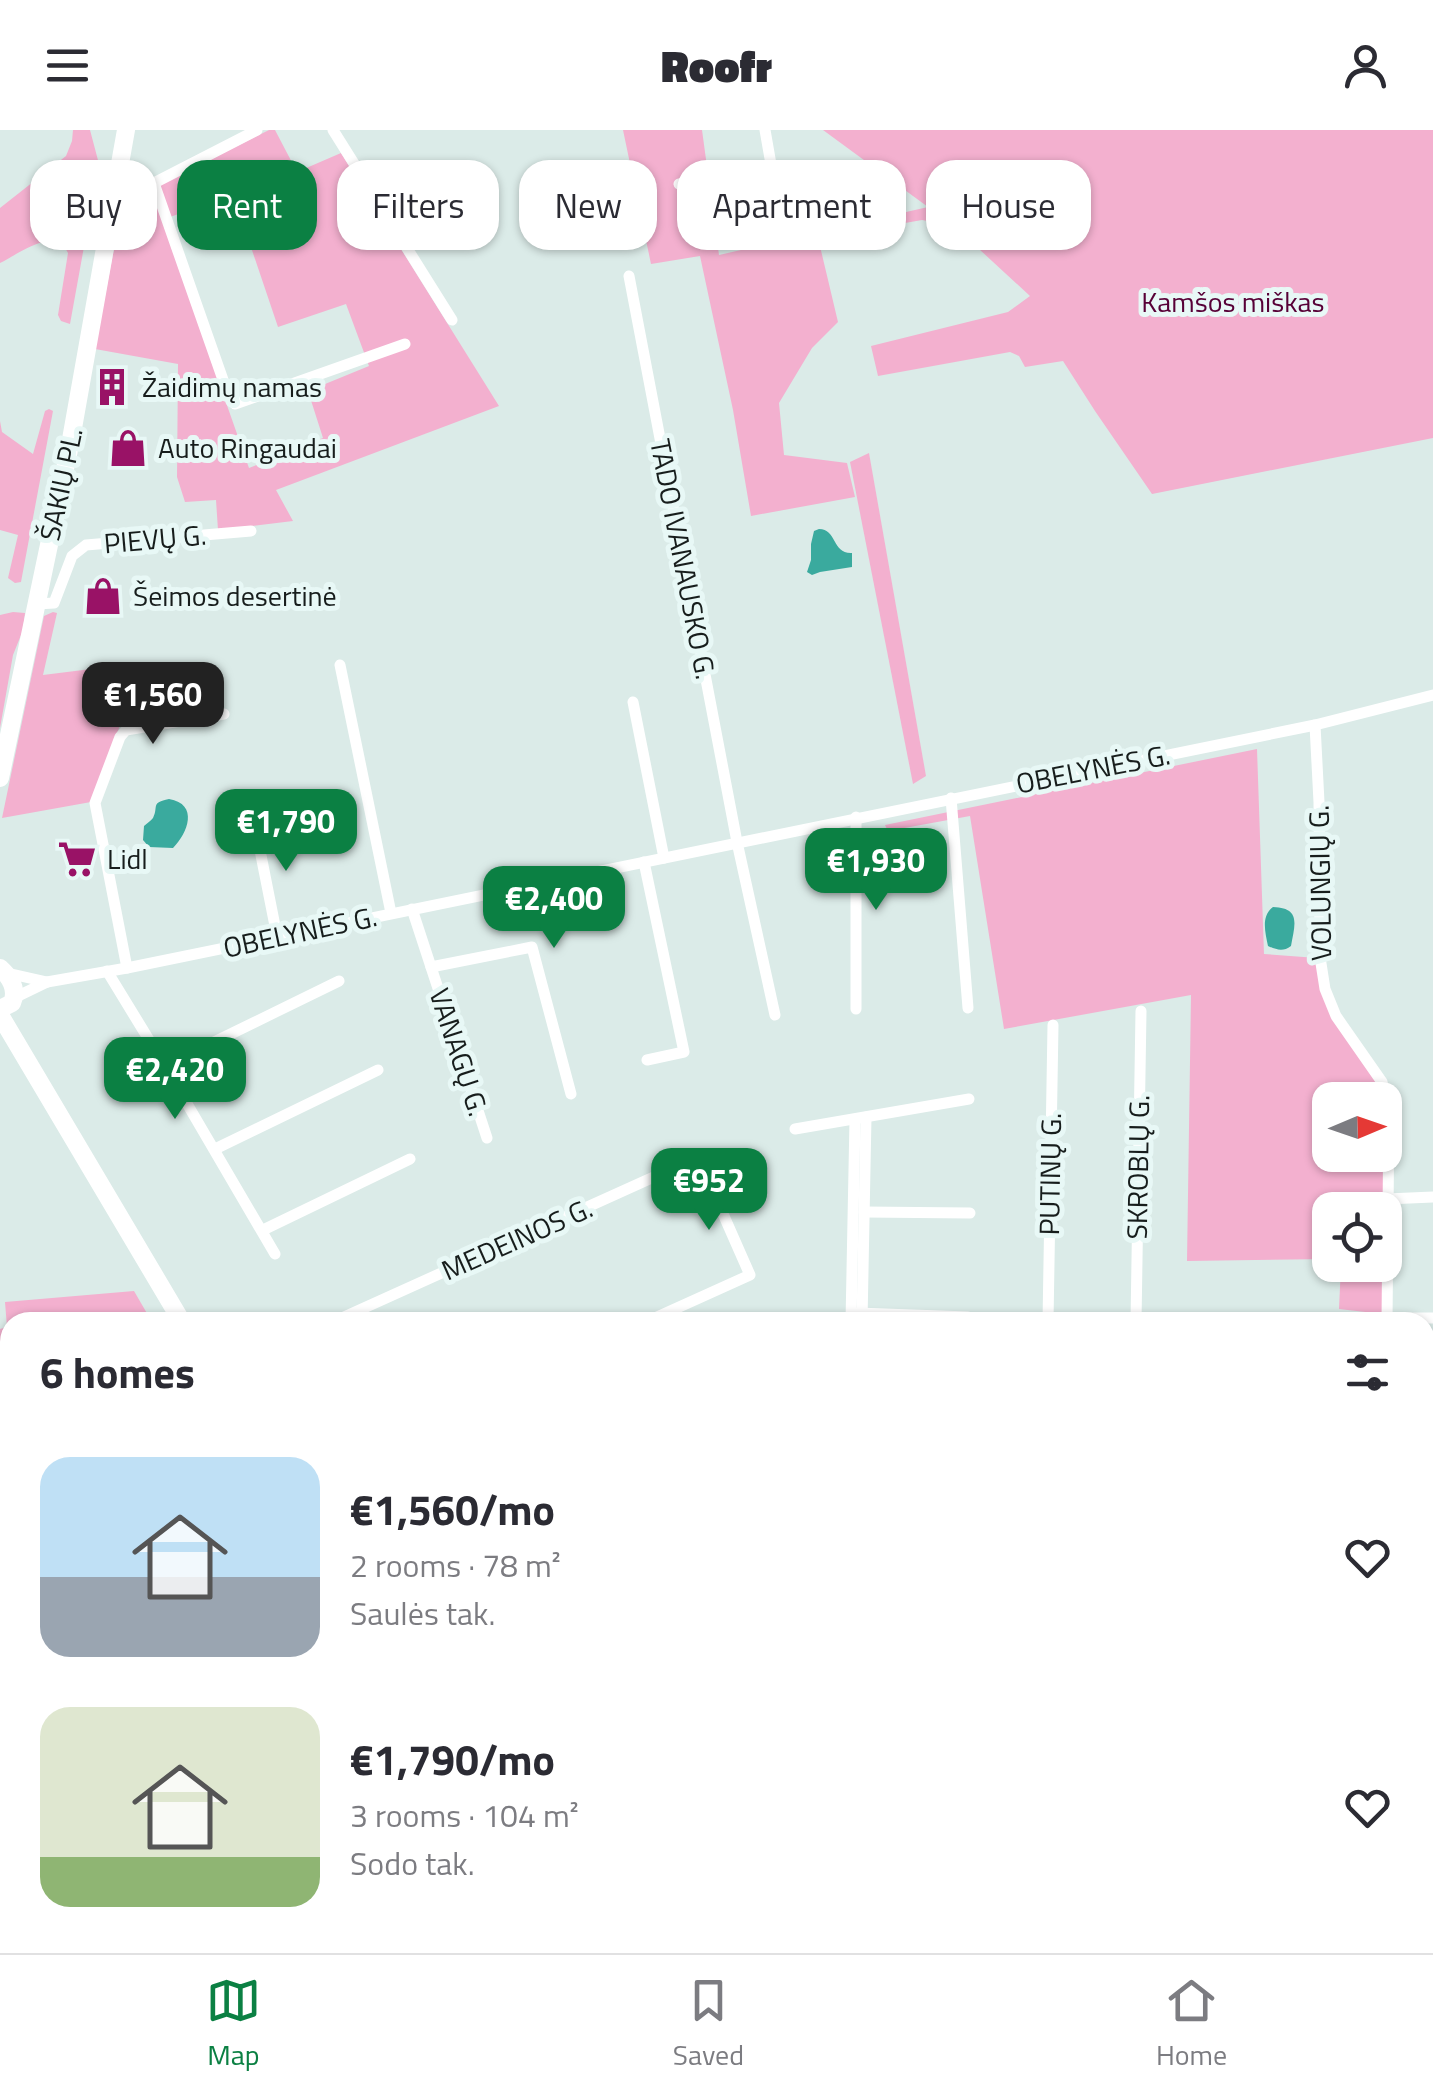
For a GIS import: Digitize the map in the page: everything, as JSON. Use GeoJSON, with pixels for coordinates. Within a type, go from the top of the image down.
{"type":"FeatureCollection","features":[{"type":"Feature","properties":{"kind":"main road","name":"ŠAKIŲ PL."},"geometry":{"type":"LineString","coordinates":[[121,160],[126,130]]}},
{"type":"Feature","properties":{"kind":"main road","name":"ŠAKIŲ PL."},"geometry":{"type":"LineString","coordinates":[[0,778],[70,445],[105,250]]}},
{"type":"Feature","properties":{"kind":"main road"},"geometry":{"type":"LineString","coordinates":[[2,967],[14,988],[6,1006],[55,1109],[176,1312]]}},
{"type":"Feature","properties":{"kind":"street"},"geometry":{"type":"LineString","coordinates":[[157,181],[257,130]]}},
{"type":"Feature","properties":{"kind":"street"},"geometry":{"type":"LineString","coordinates":[[333,130],[452,320]]}},
{"type":"Feature","properties":{"kind":"street"},"geometry":{"type":"LineString","coordinates":[[766,130],[770,160]]}},
{"type":"Feature","properties":{"kind":"street"},"geometry":{"type":"LineString","coordinates":[[157,192],[228,394],[235,404],[405,344]]}},
{"type":"Feature","properties":{"kind":"street","name":"TADO IVANAUSKO G."},"geometry":{"type":"LineString","coordinates":[[629,276],[737,842],[775,1016]]}},
{"type":"Feature","properties":{"kind":"street","name":"PIEVŲ G."},"geometry":{"type":"LineString","coordinates":[[37,604],[54,604],[72,556],[86,545],[251,531]]}},
{"type":"Feature","properties":{"kind":"street"},"geometry":{"type":"LineString","coordinates":[[340,666],[391,913]]}},
{"type":"Feature","properties":{"kind":"street","name":"OBELYNĖS G."},"geometry":{"type":"LineString","coordinates":[[6,1006],[46,982],[1316,725],[1433,695]]}},
{"type":"Feature","properties":{"kind":"street"},"geometry":{"type":"LineString","coordinates":[[633,702],[664,858]]}},
{"type":"Feature","properties":{"kind":"street"},"geometry":{"type":"LineString","coordinates":[[127,968],[96,798],[126,730],[224,714]]}},
{"type":"Feature","properties":{"kind":"street","name":"VOLUNGIŲ G."},"geometry":{"type":"LineString","coordinates":[[1316,725],[1322,975],[1336,1016],[1387,1093],[1387,1192]]}},
{"type":"Feature","properties":{"kind":"street"},"geometry":{"type":"LineString","coordinates":[[950,798],[968,1008]]}},
{"type":"Feature","properties":{"kind":"street"},"geometry":{"type":"LineString","coordinates":[[856,818],[856,1009]]}},
{"type":"Feature","properties":{"kind":"street"},"geometry":{"type":"LineString","coordinates":[[254,820],[277,936]]}},
{"type":"Feature","properties":{"kind":"street"},"geometry":{"type":"LineString","coordinates":[[644,862],[684,1052],[647,1060]]}},
{"type":"Feature","properties":{"kind":"street","name":"VANAGŲ G."},"geometry":{"type":"LineString","coordinates":[[412,909],[487,1138]]}},
{"type":"Feature","properties":{"kind":"street"},"geometry":{"type":"LineString","coordinates":[[431,968],[532,947],[571,1094]]}},
{"type":"Feature","properties":{"kind":"street","name":"OBELYNĖS G."},"geometry":{"type":"LineString","coordinates":[[2,967],[46,982]]}},
{"type":"Feature","properties":{"kind":"street"},"geometry":{"type":"LineString","coordinates":[[107,972],[275,1254]]}},
{"type":"Feature","properties":{"kind":"street"},"geometry":{"type":"LineString","coordinates":[[166,1066],[339,981]]}},
{"type":"Feature","properties":{"kind":"street","name":"SKROBLŲ G."},"geometry":{"type":"LineString","coordinates":[[1136,1312],[1141,1010]]}},
{"type":"Feature","properties":{"kind":"street","name":"PUTINŲ G."},"geometry":{"type":"LineString","coordinates":[[1048,1312],[1053,1025]]}},
{"type":"Feature","properties":{"kind":"street"},"geometry":{"type":"LineString","coordinates":[[215,1149],[378,1070]]}},
{"type":"Feature","properties":{"kind":"street"},"geometry":{"type":"LineString","coordinates":[[796,1129],[969,1099]]}},
{"type":"Feature","properties":{"kind":"street"},"geometry":{"type":"LineString","coordinates":[[857,1312],[864,1212],[860,1118]]}},
{"type":"Feature","properties":{"kind":"street"},"geometry":{"type":"LineString","coordinates":[[857,1312],[860,1118]]}},
{"type":"Feature","properties":{"kind":"street","name":"MEDEINOS G."},"geometry":{"type":"LineString","coordinates":[[355,1312],[698,1157],[750,1276],[669,1312]]}},
{"type":"Feature","properties":{"kind":"street"},"geometry":{"type":"LineString","coordinates":[[263,1230],[410,1159]]}},
{"type":"Feature","properties":{"kind":"street"},"geometry":{"type":"LineString","coordinates":[[1402,1198],[1433,1197]]}},
{"type":"Feature","properties":{"kind":"street"},"geometry":{"type":"LineString","coordinates":[[864,1212],[970,1213]]}},
{"type":"Feature","properties":{"kind":"street","name":"VOLUNGIŲ G."},"geometry":{"type":"LineString","coordinates":[[1387,1282],[1387,1312]]}},
{"type":"Feature","properties":{"kind":"green space"},"geometry":{"type":"Polygon","coordinates":[[[73,130],[90,130],[98,160],[61,160],[72,141],[73,130]]]}},
{"type":"Feature","properties":{"kind":"green space"},"geometry":{"type":"Polygon","coordinates":[[[269,130],[275,130],[291,160],[210,160],[269,130]]]}},
{"type":"Feature","properties":{"kind":"green space","name":"Kamšos miškas"},"geometry":{"type":"Polygon","coordinates":[[[623,130],[702,130],[706,160],[677,160],[677,250],[718,250],[719,255],[741,250],[821,250],[838,322],[812,348],[779,403],[784,455],[847,463],[855,497],[751,516],[700,256],[651,264],[648,250],[657,250],[657,160],[629,160],[623,130]]]}},
{"type":"Feature","properties":{"kind":"green space","name":"Kamšos miškas"},"geometry":{"type":"Polygon","coordinates":[[[823,130],[1433,130],[1433,438],[1152,494],[1063,361],[1025,367],[1019,356],[1010,352],[878,376],[871,346],[1008,312],[1030,296],[980,250],[1091,250],[1091,160],[926,160],[926,206],[906,191],[906,160],[864,160],[823,130]]]}},
{"type":"Feature","properties":{"kind":"green space"},"geometry":{"type":"Polygon","coordinates":[[[341,153],[345,160],[337,160],[337,250],[402,250],[499,406],[276,490],[293,521],[218,530],[216,500],[185,502],[177,477],[178,364],[95,349],[114,250],[157,250],[157,185],[177,176],[177,215],[162,220],[249,468],[323,438],[308,391],[369,366],[346,304],[278,327],[252,250],[317,250],[317,163],[341,153]]]}},
{"type":"Feature","properties":{"kind":"green space"},"geometry":{"type":"Polygon","coordinates":[[[30,184],[30,246],[0,263],[0,208],[30,184]]]}},
{"type":"Feature","properties":{"kind":"green space","name":"Kamšos miškas"},"geometry":{"type":"Polygon","coordinates":[[[926,207],[926,221],[906,223],[906,212],[926,207]]]}},
{"type":"Feature","properties":{"kind":"green space"},"geometry":{"type":"Polygon","coordinates":[[[66,250],[83,250],[70,324],[58,315],[66,250]]]}},
{"type":"Feature","properties":{"kind":"green space"},"geometry":{"type":"Polygon","coordinates":[[[45,411],[53,411],[21,582],[15,583],[8,578],[18,535],[0,530],[0,421],[2,432],[33,454],[45,411]]]}},
{"type":"Feature","properties":{"kind":"green space"},"geometry":{"type":"Polygon","coordinates":[[[869,453],[926,776],[913,784],[850,462],[869,453]]]}},
{"type":"Feature","properties":{"kind":"green space"},"geometry":{"type":"Polygon","coordinates":[[[25,613],[0,728],[0,615],[25,613]]]}},
{"type":"Feature","properties":{"kind":"green space"},"geometry":{"type":"Polygon","coordinates":[[[57,613],[43,675],[115,666],[122,720],[91,802],[2,818],[44,616],[57,613]]]}},
{"type":"Feature","properties":{"kind":"green space"},"geometry":{"type":"Polygon","coordinates":[[[1257,749],[1264,954],[1317,958],[1319,977],[1378,1082],[1312,1082],[1312,1172],[1385,1172],[1384,1192],[1312,1192],[1312,1259],[1187,1261],[1191,995],[1004,1029],[970,816],[888,831],[885,825],[1257,749]]]}},
{"type":"Feature","properties":{"kind":"green space"},"geometry":{"type":"Polygon","coordinates":[[[1340,1282],[1384,1282],[1383,1312],[1339,1309],[1340,1282]]]}},
{"type":"Feature","properties":{"kind":"green space"},"geometry":{"type":"Polygon","coordinates":[[[134,1291],[146,1312],[6,1312],[5,1302],[134,1291]]]}},
{"type":"Feature","properties":{"kind":"water"},"geometry":{"type":"Polygon","coordinates":[[[814,531],[829,533],[841,550],[852,553],[852,567],[812,575],[807,572],[814,531]]]}},
{"type":"Feature","properties":{"kind":"water"},"geometry":{"type":"Polygon","coordinates":[[[169,799],[178,802],[187,813],[183,835],[173,848],[149,847],[143,840],[144,826],[153,818],[157,804],[169,799]]]}},
{"type":"Feature","properties":{"kind":"water"},"geometry":{"type":"Polygon","coordinates":[[[1273,907],[1288,910],[1294,919],[1291,946],[1285,949],[1268,946],[1265,920],[1273,907]]]}},
{"type":"Feature","properties":{"kind":"place","name":"Žaidimų namas"},"geometry":{"type":"Point","coordinates":[112,387]}},
{"type":"Feature","properties":{"kind":"place","name":"Auto Ringaudai"},"geometry":{"type":"Point","coordinates":[128,448]}},
{"type":"Feature","properties":{"kind":"place","name":"Šeimos desertinė"},"geometry":{"type":"Point","coordinates":[103,596]}},
{"type":"Feature","properties":{"kind":"place","name":"Lidl"},"geometry":{"type":"Point","coordinates":[77,859]}}]}
